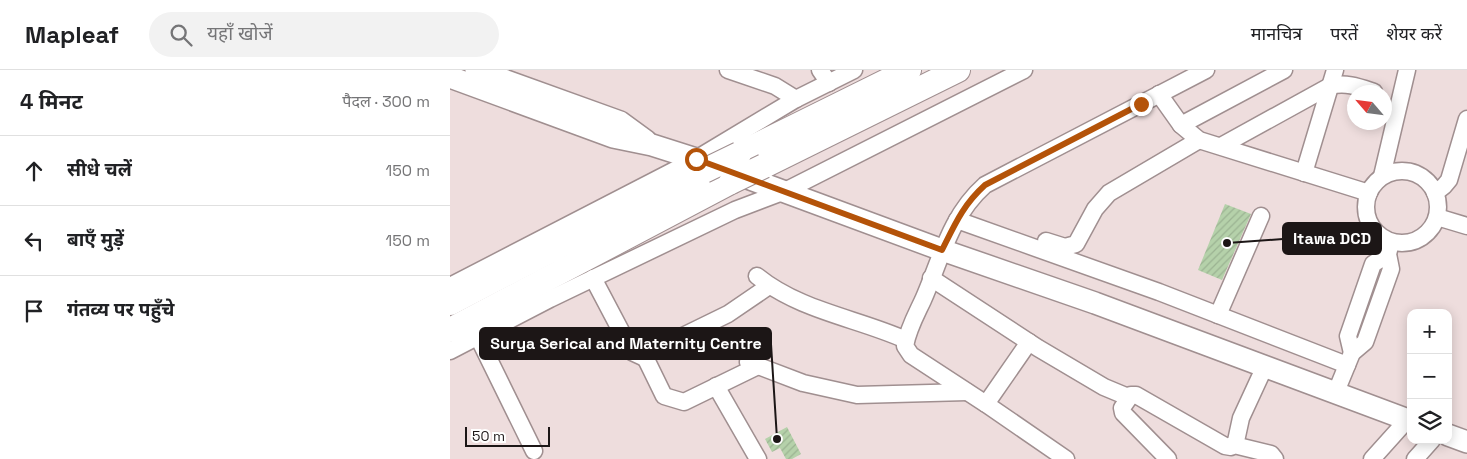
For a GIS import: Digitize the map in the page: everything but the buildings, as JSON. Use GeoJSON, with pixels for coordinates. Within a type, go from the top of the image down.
{"type":"FeatureCollection","features":[{"type":"Feature","properties":{"kind":"highway"},"geometry":{"type":"LineString","coordinates":[[450,303],[700,165],[739,154],[910,70]]}},
{"type":"Feature","properties":{"kind":"highway"},"geometry":{"type":"LineString","coordinates":[[450,330],[732,182],[958,70]]}},
{"type":"Feature","properties":{"kind":"main road"},"geometry":{"type":"LineString","coordinates":[[476,70],[519,77],[620,122],[652,145]]}},
{"type":"Feature","properties":{"kind":"main road"},"geometry":{"type":"LineString","coordinates":[[450,77],[613,137],[652,145],[700,165],[785,191],[942,250],[1095,303],[1407,419]]}},
{"type":"Feature","properties":{"kind":"main road"},"geometry":{"type":"LineString","coordinates":[[1452,436],[1467,442]]}},
{"type":"Feature","properties":{"kind":"street"},"geometry":{"type":"LineString","coordinates":[[732,70],[775,86],[796,99]]}},
{"type":"Feature","properties":{"kind":"street"},"geometry":{"type":"LineString","coordinates":[[450,286],[700,165],[796,99],[824,76],[854,70]]}},
{"type":"Feature","properties":{"kind":"street"},"geometry":{"type":"LineString","coordinates":[[450,352],[593,278],[735,210],[785,191],[1024,70]]}},
{"type":"Feature","properties":{"kind":"street"},"geometry":{"type":"LineString","coordinates":[[1066,459],[911,355],[906,350],[906,340],[912,321],[959,215],[972,197],[985,185],[1206,70]]}},
{"type":"Feature","properties":{"kind":"street"},"geometry":{"type":"LineString","coordinates":[[1180,125],[1284,70]]}},
{"type":"Feature","properties":{"kind":"street"},"geometry":{"type":"LineString","coordinates":[[1392,98],[1407,70]]}},
{"type":"Feature","properties":{"kind":"street"},"geometry":{"type":"LineString","coordinates":[[1332,78],[1340,83],[1352,85]]}},
{"type":"Feature","properties":{"kind":"street"},"geometry":{"type":"LineString","coordinates":[[1221,146],[1332,78]]}},
{"type":"Feature","properties":{"kind":"street"},"geometry":{"type":"LineString","coordinates":[[1304,173],[1332,78]]}},
{"type":"Feature","properties":{"kind":"street"},"geometry":{"type":"LineString","coordinates":[[1159,94],[1180,125],[1199,140],[1368,193]]}},
{"type":"Feature","properties":{"kind":"street"},"geometry":{"type":"LineString","coordinates":[[1435,192],[1449,180],[1467,119]]}},
{"type":"Feature","properties":{"kind":"street"},"geometry":{"type":"LineString","coordinates":[[1382,176],[1388,130]]}},
{"type":"Feature","properties":{"kind":"street"},"geometry":{"type":"LineString","coordinates":[[959,215],[1065,247],[1071,246],[1079,240],[1095,209],[1109,193],[1199,140]]}},
{"type":"Feature","properties":{"kind":"street"},"geometry":{"type":"LineString","coordinates":[[1336,392],[1350,359],[1365,342],[1392,269],[1389,248],[1370,224],[1366,214],[1368,193],[1382,176],[1400,171],[1418,174],[1428,182],[1435,192],[1439,222]]}},
{"type":"Feature","properties":{"kind":"street"},"geometry":{"type":"LineString","coordinates":[[959,215],[1218,315],[1350,359]]}},
{"type":"Feature","properties":{"kind":"street"},"geometry":{"type":"LineString","coordinates":[[1218,315],[1261,216]]}},
{"type":"Feature","properties":{"kind":"street"},"geometry":{"type":"LineString","coordinates":[[1389,248],[1422,237],[1439,222],[1467,226]]}},
{"type":"Feature","properties":{"kind":"street"},"geometry":{"type":"LineString","coordinates":[[593,278],[632,352],[645,358],[664,396],[684,402],[753,364],[803,383],[857,395],[968,392]]}},
{"type":"Feature","properties":{"kind":"street"},"geometry":{"type":"LineString","coordinates":[[931,278],[1029,342],[1105,388],[1128,397]]}},
{"type":"Feature","properties":{"kind":"street"},"geometry":{"type":"LineString","coordinates":[[645,358],[644,356],[728,314],[763,281],[830,314],[846,320],[881,328],[906,340]]}},
{"type":"Feature","properties":{"kind":"street"},"geometry":{"type":"LineString","coordinates":[[478,337],[534,450]]}},
{"type":"Feature","properties":{"kind":"street"},"geometry":{"type":"LineString","coordinates":[[986,404],[1029,342]]}},
{"type":"Feature","properties":{"kind":"street"},"geometry":{"type":"LineString","coordinates":[[1230,450],[1238,435],[1241,418],[1265,366]]}},
{"type":"Feature","properties":{"kind":"street"},"geometry":{"type":"LineString","coordinates":[[716,386],[758,459]]}},
{"type":"Feature","properties":{"kind":"street"},"geometry":{"type":"LineString","coordinates":[[1168,459],[1124,416],[1122,408],[1128,397],[1133,394],[1230,450],[1271,454],[1275,459]]}},
{"type":"Feature","properties":{"kind":"street"},"geometry":{"type":"LineString","coordinates":[[1372,459],[1407,422]]}},
{"type":"Feature","properties":{"kind":"street"},"geometry":{"type":"LineString","coordinates":[[1415,459],[1428,444]]}},
{"type":"Feature","properties":{"kind":"place","name":"Itawa DCD"},"geometry":{"type":"Point","coordinates":[1227,243]}},
{"type":"Feature","properties":{"kind":"place","name":"Surya Serical and Maternity Centre"},"geometry":{"type":"Point","coordinates":[777,439]}},
{"type":"Feature","properties":{"kind":"route"},"geometry":{"type":"LineString","coordinates":[[696,159],[942,250],[961,211],[985,185],[1141,104]]}}]}
